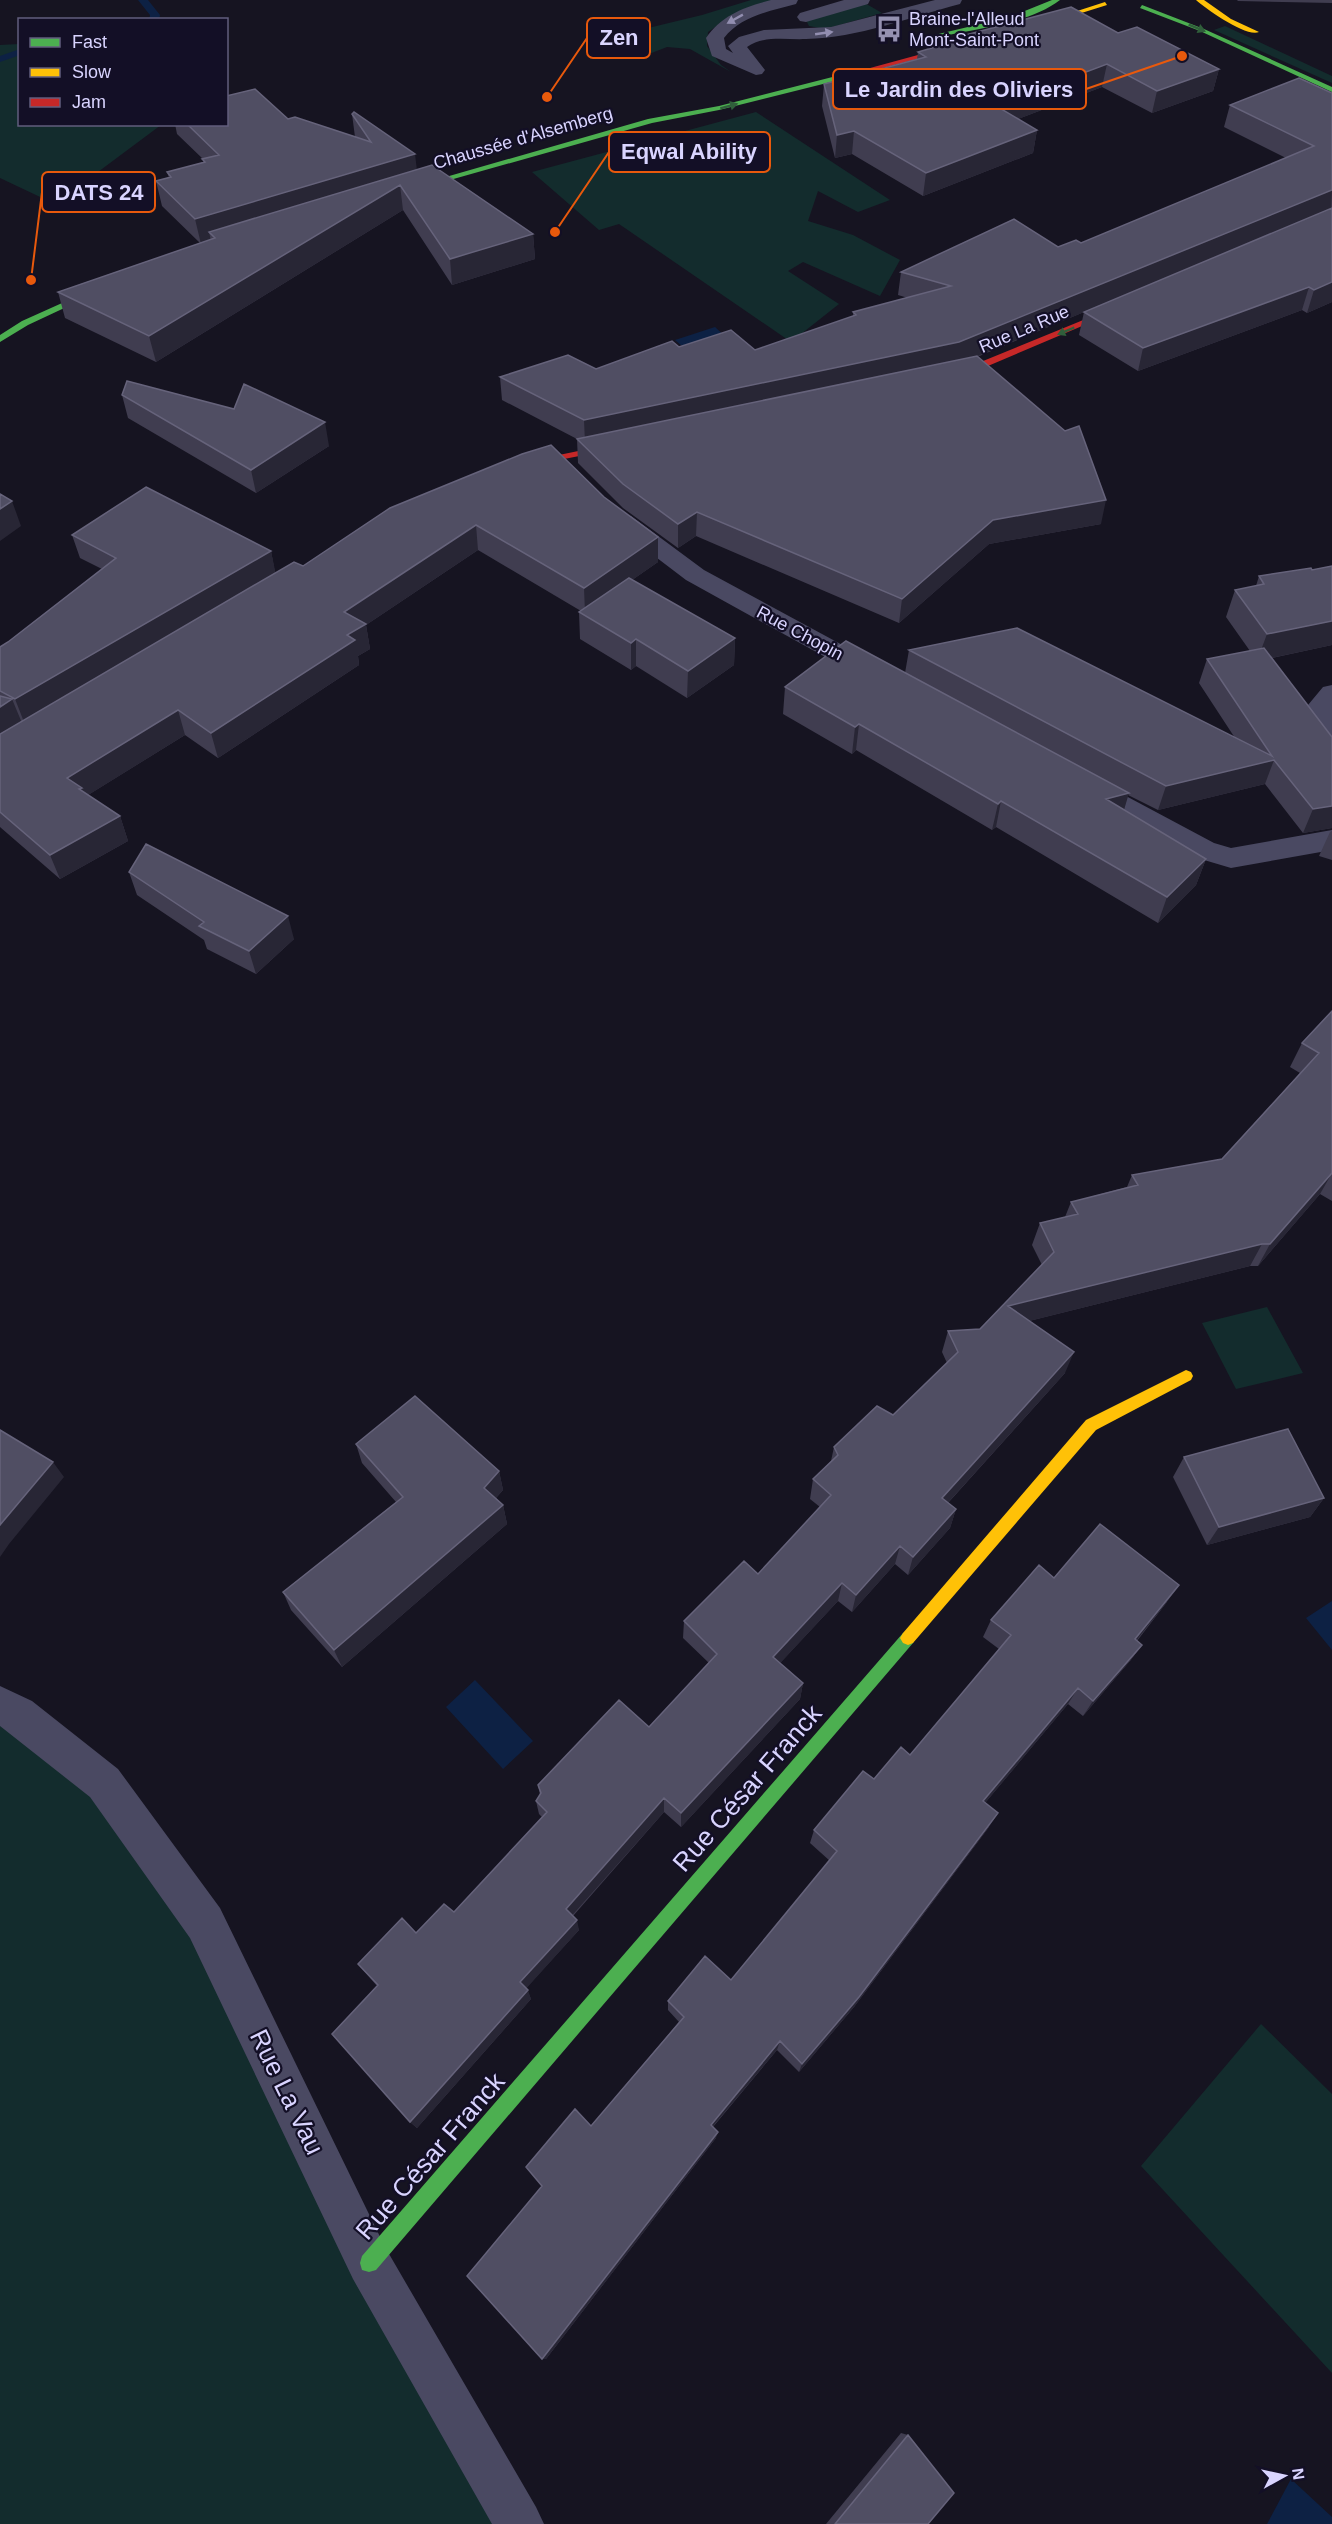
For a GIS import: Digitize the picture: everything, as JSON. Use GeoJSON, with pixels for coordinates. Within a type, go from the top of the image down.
{"type":"FeatureCollection","features":[{"type":"Feature","properties":{"kind":"main road"},"geometry":{"type":"LineString","coordinates":[[940,34],[970,29],[1039,9],[1057,0]]}},
{"type":"Feature","properties":{"kind":"main road"},"geometry":{"type":"LineString","coordinates":[[1090,0],[1142,7],[1170,3]]}},
{"type":"Feature","properties":{"kind":"main road"},"geometry":{"type":"LineString","coordinates":[[1199,0],[1229,20],[1270,40]]}},
{"type":"Feature","properties":{"kind":"main road","name":"Chaussée d'Alsemberg"},"geometry":{"type":"LineString","coordinates":[[398,192],[651,121],[719,108],[1114,5]]}},
{"type":"Feature","properties":{"kind":"main road"},"geometry":{"type":"LineString","coordinates":[[1142,7],[1202,30],[1332,90]]}},
{"type":"Feature","properties":{"kind":"main road"},"geometry":{"type":"LineString","coordinates":[[921,40],[993,10]]}},
{"type":"Feature","properties":{"kind":"main road","name":"Chaussée d'Alsemberg"},"geometry":{"type":"LineString","coordinates":[[651,121],[706,100],[795,74]]}},
{"type":"Feature","properties":{"kind":"main road"},"geometry":{"type":"LineString","coordinates":[[0,339],[25,323],[115,282]]}},
{"type":"Feature","properties":{"kind":"main road","name":"Rue La Rue"},"geometry":{"type":"LineString","coordinates":[[926,383],[959,375],[1132,303]]}},
{"type":"Feature","properties":{"kind":"main road"},"geometry":{"type":"LineString","coordinates":[[513,472],[565,466],[634,443]]}},
{"type":"Feature","properties":{"kind":"main road","name":"Rue César Franck"},"geometry":{"type":"LineString","coordinates":[[369,2263],[1090,1425],[1186,1376]]}},
{"type":"Feature","properties":{"kind":"street"},"geometry":{"type":"LineString","coordinates":[[774,80],[718,52],[715,38],[721,27],[736,16],[790,0]]}},
{"type":"Feature","properties":{"kind":"street"},"geometry":{"type":"LineString","coordinates":[[774,34],[780,25],[862,0]]}},
{"type":"Feature","properties":{"kind":"street"},"geometry":{"type":"LineString","coordinates":[[756,70],[737,46],[743,40],[757,35],[805,34],[840,30],[954,0]]}},
{"type":"Feature","properties":{"kind":"street","name":"Rue Chopin"},"geometry":{"type":"LineString","coordinates":[[606,507],[695,575],[892,682]]}},
{"type":"Feature","properties":{"kind":"street"},"geometry":{"type":"LineString","coordinates":[[1332,693],[1321,705],[1327,731],[1332,738]]}},
{"type":"Feature","properties":{"kind":"street"},"geometry":{"type":"LineString","coordinates":[[1069,778],[1204,850],[1231,858],[1332,840]]}},
{"type":"Feature","properties":{"kind":"street","name":"Rue La Vau"},"geometry":{"type":"LineString","coordinates":[[0,1705],[18,1715],[104,1783],[205,1923],[369,2263],[519,2524]]}},
{"type":"Feature","properties":{"kind":"green space"},"geometry":{"type":"Polygon","coordinates":[[[751,0],[783,0],[724,21],[708,32],[707,46],[721,65],[731,72],[690,49],[667,47],[649,54],[624,47],[611,37],[702,15],[751,0]]]}},
{"type":"Feature","properties":{"kind":"green space"},"geometry":{"type":"Polygon","coordinates":[[[863,2],[882,13],[825,29],[809,26],[807,22],[809,18],[863,2]]]}},
{"type":"Feature","properties":{"kind":"green space"},"geometry":{"type":"Polygon","coordinates":[[[1225,26],[1332,76],[1332,83],[1214,30],[1225,26]]]}},
{"type":"Feature","properties":{"kind":"green space"},"geometry":{"type":"Polygon","coordinates":[[[18,44],[18,126],[160,126],[55,204],[0,178],[0,45],[18,44]]]}},
{"type":"Feature","properties":{"kind":"green space"},"geometry":{"type":"Polygon","coordinates":[[[756,112],[890,200],[858,212],[818,191],[808,221],[853,235],[900,260],[880,296],[803,262],[788,271],[839,304],[791,342],[619,224],[599,230],[532,172],[756,112]]]}},
{"type":"Feature","properties":{"kind":"green space"},"geometry":{"type":"Polygon","coordinates":[[[1267,1307],[1303,1373],[1236,1389],[1202,1323],[1267,1307]]]}},
{"type":"Feature","properties":{"kind":"green space"},"geometry":{"type":"Polygon","coordinates":[[[0,1710],[126,1799],[529,2524],[0,2524],[0,1710]]]}},
{"type":"Feature","properties":{"kind":"green space"},"geometry":{"type":"Polygon","coordinates":[[[1261,2024],[1332,2094],[1332,2373],[1141,2166],[1261,2024]]]}},
{"type":"Feature","properties":{"kind":"water"},"geometry":{"type":"Polygon","coordinates":[[[715,327],[730,341],[690,353],[675,340],[715,327]]]}},
{"type":"Feature","properties":{"kind":"water"},"geometry":{"type":"Polygon","coordinates":[[[1332,1601],[1332,1650],[1306,1618],[1332,1601]]]}},
{"type":"Feature","properties":{"kind":"water"},"geometry":{"type":"Polygon","coordinates":[[[475,1680],[533,1741],[503,1769],[446,1707],[475,1680]]]}},
{"type":"Feature","properties":{"kind":"water"},"geometry":{"type":"Polygon","coordinates":[[[1291,2479],[1332,2517],[1332,2524],[1267,2524],[1291,2479]]]}},
{"type":"Feature","properties":{"kind":"building"},"geometry":{"type":"Polygon","coordinates":[[[1071,7],[1118,33],[1137,27],[1219,69],[1157,91],[1107,64],[996,106],[1037,130],[926,173],[854,131],[837,135],[824,84],[926,57],[918,52],[966,38],[962,36],[1071,7]]]}},
{"type":"Feature","properties":{"kind":"building"},"geometry":{"type":"Polygon","coordinates":[[[1299,78],[1332,93],[1332,190],[959,342],[584,420],[500,377],[568,355],[596,369],[672,341],[679,347],[731,330],[755,350],[856,315],[853,312],[951,286],[901,272],[1014,219],[1058,247],[1076,240],[1081,243],[1314,146],[1230,105],[1299,78]]]}},
{"type":"Feature","properties":{"kind":"building"},"geometry":{"type":"Polygon","coordinates":[[[255,89],[288,119],[295,117],[371,142],[352,114],[354,112],[415,154],[195,219],[156,181],[171,177],[167,172],[205,162],[202,159],[219,155],[189,126],[228,126],[228,96],[255,89]]]}},
{"type":"Feature","properties":{"kind":"building"},"geometry":{"type":"Polygon","coordinates":[[[432,165],[533,234],[450,259],[400,185],[149,336],[58,292],[215,238],[209,232],[432,165]]]}},
{"type":"Feature","properties":{"kind":"building"},"geometry":{"type":"Polygon","coordinates":[[[1332,208],[1332,282],[1314,290],[1309,287],[1143,348],[1084,312],[1332,208]]]}},
{"type":"Feature","properties":{"kind":"building"},"geometry":{"type":"Polygon","coordinates":[[[977,356],[1065,431],[1079,426],[1106,500],[993,520],[902,599],[697,512],[678,524],[623,484],[577,439],[977,356]]]}},
{"type":"Feature","properties":{"kind":"building"},"geometry":{"type":"Polygon","coordinates":[[[127,381],[234,409],[244,384],[325,422],[251,470],[122,395],[127,381]]]}},
{"type":"Feature","properties":{"kind":"building"},"geometry":{"type":"Polygon","coordinates":[[[551,445],[604,497],[658,537],[584,588],[476,525],[344,612],[366,624],[347,635],[355,640],[211,733],[178,710],[67,778],[82,788],[79,789],[120,816],[50,855],[0,812],[0,734],[294,562],[303,566],[390,508],[522,454],[551,445]]]}},
{"type":"Feature","properties":{"kind":"building"},"geometry":{"type":"Polygon","coordinates":[[[146,487],[271,551],[15,699],[0,691],[0,647],[116,558],[72,535],[146,487]]]}},
{"type":"Feature","properties":{"kind":"building"},"geometry":{"type":"Polygon","coordinates":[[[0,494],[12,501],[0,509],[0,494]]]}},
{"type":"Feature","properties":{"kind":"building"},"geometry":{"type":"Polygon","coordinates":[[[1332,566],[1332,621],[1267,634],[1235,590],[1264,584],[1259,576],[1332,566]]]}},
{"type":"Feature","properties":{"kind":"building"},"geometry":{"type":"Polygon","coordinates":[[[629,578],[735,638],[688,671],[636,639],[631,643],[579,612],[629,578]]]}},
{"type":"Feature","properties":{"kind":"building"},"geometry":{"type":"Polygon","coordinates":[[[1017,628],[1272,756],[1207,659],[1264,648],[1332,737],[1332,806],[1313,809],[1274,760],[1166,786],[909,650],[1017,628]]]}},
{"type":"Feature","properties":{"kind":"building"},"geometry":{"type":"Polygon","coordinates":[[[846,641],[1129,793],[1106,799],[1206,859],[1167,897],[1001,801],[998,804],[859,724],[855,727],[785,687],[846,641]]]}},
{"type":"Feature","properties":{"kind":"building"},"geometry":{"type":"Polygon","coordinates":[[[0,696],[12,699],[0,707],[0,696]]]}},
{"type":"Feature","properties":{"kind":"building"},"geometry":{"type":"Polygon","coordinates":[[[146,844],[288,916],[249,951],[199,926],[204,922],[129,872],[146,844]]]}},
{"type":"Feature","properties":{"kind":"building"},"geometry":{"type":"Polygon","coordinates":[[[1332,1011],[1332,1173],[1270,1244],[1262,1244],[1008,1306],[1074,1352],[942,1498],[956,1509],[913,1557],[900,1546],[856,1595],[842,1583],[773,1657],[803,1683],[681,1813],[664,1798],[566,1909],[577,1920],[520,1982],[528,1990],[410,2122],[332,2034],[378,1985],[358,1964],[402,1918],[416,1933],[444,1904],[454,1912],[547,1812],[536,1801],[541,1793],[538,1785],[619,1700],[649,1727],[717,1654],[684,1621],[744,1561],[758,1574],[831,1495],[813,1479],[838,1455],[834,1447],[877,1406],[893,1415],[958,1352],[948,1331],[980,1329],[1054,1252],[1040,1223],[1078,1214],[1071,1202],[1138,1185],[1132,1175],[1222,1159],[1319,1053],[1302,1043],[1332,1011]]]}},
{"type":"Feature","properties":{"kind":"building"},"geometry":{"type":"Polygon","coordinates":[[[415,1396],[499,1471],[484,1488],[503,1505],[334,1650],[283,1592],[403,1497],[356,1444],[415,1396]]]}},
{"type":"Feature","properties":{"kind":"building"},"geometry":{"type":"Polygon","coordinates":[[[1288,1429],[1324,1498],[1219,1527],[1184,1457],[1288,1429]]]}},
{"type":"Feature","properties":{"kind":"building"},"geometry":{"type":"Polygon","coordinates":[[[0,1430],[53,1462],[0,1525],[0,1430]]]}},
{"type":"Feature","properties":{"kind":"building"},"geometry":{"type":"Polygon","coordinates":[[[1100,1524],[1179,1585],[1135,1639],[1142,1645],[1093,1701],[1078,1688],[983,1801],[998,1813],[859,1997],[802,2064],[780,2041],[711,2125],[718,2132],[542,2359],[467,2276],[542,2186],[526,2167],[575,2109],[591,2126],[684,2017],[668,2001],[705,1956],[731,1980],[837,1851],[814,1830],[863,1771],[874,1779],[901,1747],[910,1755],[1011,1635],[991,1620],[1039,1565],[1054,1578],[1100,1524]]]}},
{"type":"Feature","properties":{"kind":"building"},"geometry":{"type":"Polygon","coordinates":[[[908,2435],[954,2493],[928,2524],[835,2524],[908,2435]]]}},
{"type":"Feature","properties":{"kind":"waterway"},"geometry":{"type":"LineString","coordinates":[[143,0],[155,15],[154,18]]}},
{"type":"Feature","properties":{"kind":"waterway"},"geometry":{"type":"LineString","coordinates":[[0,59],[18,53]]}},
{"type":"Feature","properties":{"kind":"traffic: fast"},"geometry":{"type":"LineString","coordinates":[[934,36],[1028,14],[1057,0]]}},
{"type":"Feature","properties":{"kind":"traffic: fast"},"geometry":{"type":"LineString","coordinates":[[1142,7],[1202,30],[1332,90]]}},
{"type":"Feature","properties":{"kind":"traffic: fast"},"geometry":{"type":"LineString","coordinates":[[408,189],[651,121],[719,108],[852,74]]}},
{"type":"Feature","properties":{"kind":"traffic: fast"},"geometry":{"type":"LineString","coordinates":[[0,339],[25,323],[103,288]]}},
{"type":"Feature","properties":{"kind":"traffic: fast"},"geometry":{"type":"LineString","coordinates":[[369,2263],[908,1638]]}},
{"type":"Feature","properties":{"kind":"traffic: slow"},"geometry":{"type":"LineString","coordinates":[[1199,0],[1229,20],[1255,32]]}},
{"type":"Feature","properties":{"kind":"traffic: slow"},"geometry":{"type":"LineString","coordinates":[[1038,25],[1105,4]]}},
{"type":"Feature","properties":{"kind":"traffic: slow"},"geometry":{"type":"LineString","coordinates":[[908,1638],[1091,1425],[1186,1376]]}},
{"type":"Feature","properties":{"kind":"traffic: jam"},"geometry":{"type":"LineString","coordinates":[[852,74],[962,45]]}},
{"type":"Feature","properties":{"kind":"traffic: jam"},"geometry":{"type":"LineString","coordinates":[[943,379],[959,375],[1123,307]]}},
{"type":"Feature","properties":{"kind":"traffic: jam"},"geometry":{"type":"LineString","coordinates":[[521,470],[557,458],[622,445]]}},
{"type":"Feature","properties":{"kind":"place","name":"Braine-l'Alleud Mont-Saint-Pont"},"geometry":{"type":"Point","coordinates":[889,29]}},
{"type":"Feature","properties":{"kind":"place","name":"Le Jardin des Oliviers"},"geometry":{"type":"Point","coordinates":[1182,56]}},
{"type":"Feature","properties":{"kind":"place","name":"Zen"},"geometry":{"type":"Point","coordinates":[547,97]}},
{"type":"Feature","properties":{"kind":"place","name":"Eqwal Ability"},"geometry":{"type":"Point","coordinates":[555,232]}},
{"type":"Feature","properties":{"kind":"place","name":"DATS 24"},"geometry":{"type":"Point","coordinates":[31,280]}}]}
